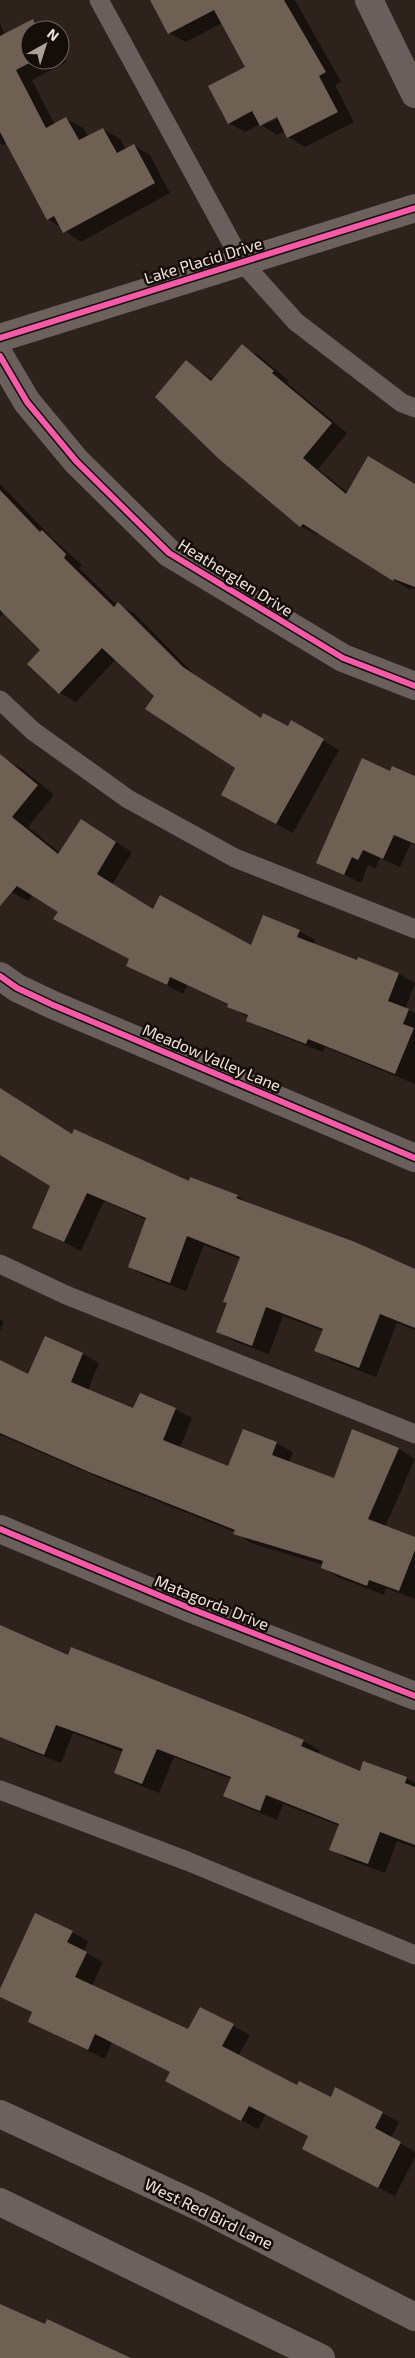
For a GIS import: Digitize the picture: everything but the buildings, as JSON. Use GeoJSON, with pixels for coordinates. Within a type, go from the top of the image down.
{"type":"FeatureCollection","features":[{"type":"Feature","properties":{"kind":"main road","name":"Lake Placid Drive"},"geometry":{"type":"LineString","coordinates":[[0,338],[415,208]]}},
{"type":"Feature","properties":{"kind":"main road","name":"West Red Bird Lane"},"geometry":{"type":"LineString","coordinates":[[0,2114],[202,2208],[415,2317]]}},
{"type":"Feature","properties":{"kind":"main road"},"geometry":{"type":"LineString","coordinates":[[0,2202],[321,2358]]}},
{"type":"Feature","properties":{"kind":"street"},"geometry":{"type":"LineString","coordinates":[[369,0],[415,94]]}},
{"type":"Feature","properties":{"kind":"street","name":"Heatherglen Drive"},"geometry":{"type":"LineString","coordinates":[[0,356],[28,402],[76,461],[169,552],[343,658],[415,686]]}},
{"type":"Feature","properties":{"kind":"street","name":"Meadow Valley Lane"},"geometry":{"type":"LineString","coordinates":[[0,976],[17,988],[53,1005],[415,1158]]}},
{"type":"Feature","properties":{"kind":"street","name":"Matagorda Drive"},"geometry":{"type":"LineString","coordinates":[[0,1529],[194,1610],[415,1696]]}},
{"type":"Feature","properties":{"kind":"lane"},"geometry":{"type":"LineString","coordinates":[[99,0],[242,262],[296,322],[402,403],[415,408]]}},
{"type":"Feature","properties":{"kind":"lane"},"geometry":{"type":"LineString","coordinates":[[0,700],[33,731],[128,799],[235,858],[415,929]]}},
{"type":"Feature","properties":{"kind":"lane"},"geometry":{"type":"LineString","coordinates":[[0,1264],[66,1295],[415,1434]]}},
{"type":"Feature","properties":{"kind":"lane"},"geometry":{"type":"LineString","coordinates":[[0,1790],[187,1861],[415,1956]]}},
{"type":"Feature","properties":{"kind":"cycle path"},"geometry":{"type":"LineString","coordinates":[[0,338],[415,208]]}},
{"type":"Feature","properties":{"kind":"cycle path"},"geometry":{"type":"LineString","coordinates":[[0,356],[27,402],[76,461],[169,553],[343,658],[415,686]]}},
{"type":"Feature","properties":{"kind":"cycle path"},"geometry":{"type":"LineString","coordinates":[[0,976],[17,988],[53,1005],[415,1158]]}},
{"type":"Feature","properties":{"kind":"cycle path"},"geometry":{"type":"LineString","coordinates":[[0,1529],[194,1610],[415,1696]]}}]}
